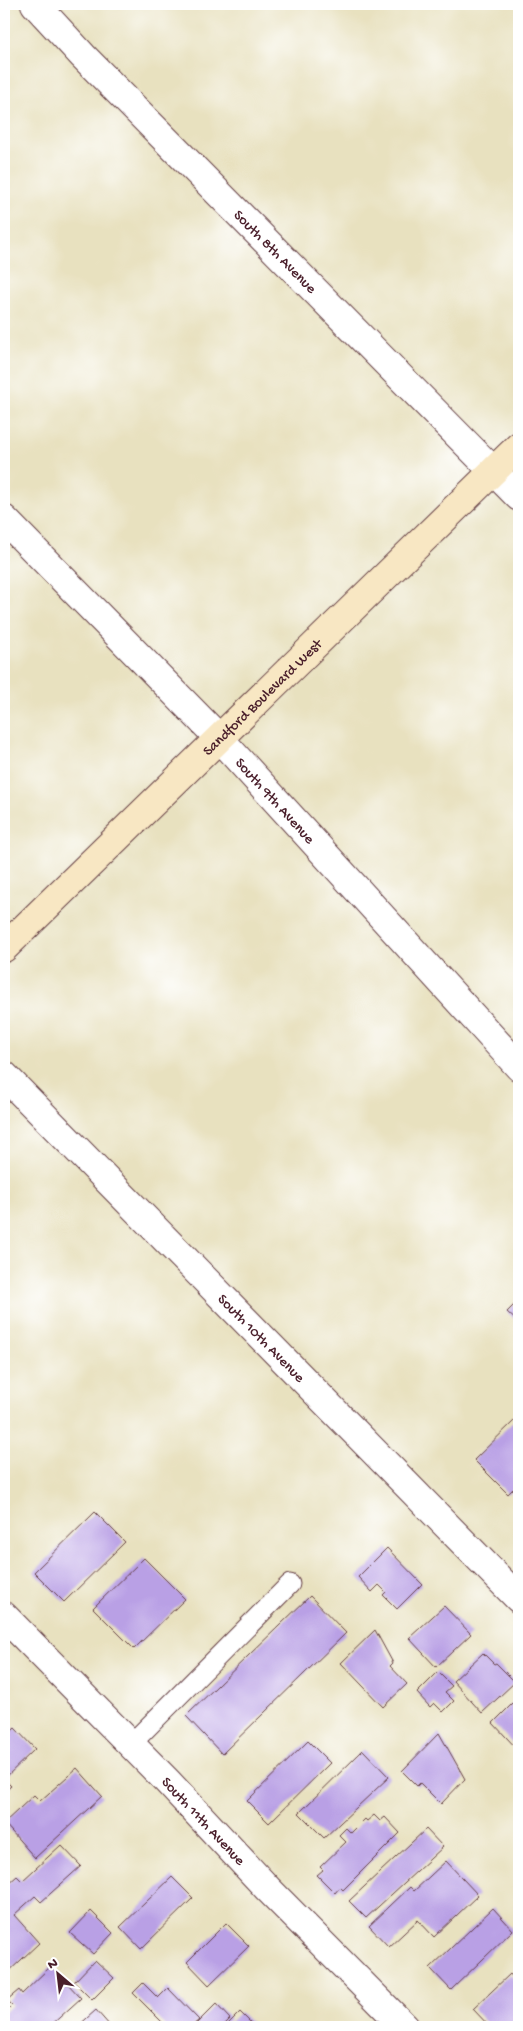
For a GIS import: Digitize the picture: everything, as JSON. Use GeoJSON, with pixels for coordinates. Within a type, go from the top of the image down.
{"type":"FeatureCollection","features":[{"type":"Feature","properties":{"kind":"street","name":"South 8th Avenue"},"geometry":{"type":"LineString","coordinates":[[35,4],[90,63],[519,497]]}},
{"type":"Feature","properties":{"kind":"street","name":"Sandford Boulevard West"},"geometry":{"type":"LineString","coordinates":[[4,948],[519,446]]}},
{"type":"Feature","properties":{"kind":"street","name":"South 9th Avenue"},"geometry":{"type":"LineString","coordinates":[[4,518],[219,738],[519,1067]]}},
{"type":"Feature","properties":{"kind":"street","name":"South 10th Avenue"},"geometry":{"type":"LineString","coordinates":[[4,1075],[519,1599]]}},
{"type":"Feature","properties":{"kind":"street","name":"South 11th Avenue"},"geometry":{"type":"LineString","coordinates":[[4,1616],[131,1744],[268,1889],[405,2027]]}},
{"type":"Feature","properties":{"kind":"lane"},"geometry":{"type":"LineString","coordinates":[[131,1744],[290,1584]]}},
{"type":"Feature","properties":{"kind":"building"},"geometry":{"type":"Polygon","coordinates":[[[519,1300],[519,1323],[507,1312],[519,1300]]]}},
{"type":"Feature","properties":{"kind":"building"},"geometry":{"type":"Polygon","coordinates":[[[516,1419],[519,1423],[519,1483],[508,1494],[474,1460],[516,1419]]]}},
{"type":"Feature","properties":{"kind":"building"},"geometry":{"type":"Polygon","coordinates":[[[95,1512],[125,1542],[64,1602],[34,1572],[95,1512]]]}},
{"type":"Feature","properties":{"kind":"building"},"geometry":{"type":"Polygon","coordinates":[[[387,1548],[422,1584],[397,1609],[383,1595],[386,1592],[379,1585],[372,1592],[358,1577],[387,1548]]]}},
{"type":"Feature","properties":{"kind":"building"},"geometry":{"type":"Polygon","coordinates":[[[144,1558],[185,1599],[134,1649],[93,1608],[144,1558]]]}},
{"type":"Feature","properties":{"kind":"building"},"geometry":{"type":"Polygon","coordinates":[[[310,1596],[346,1633],[222,1754],[186,1716],[310,1596]]]}},
{"type":"Feature","properties":{"kind":"building"},"geometry":{"type":"Polygon","coordinates":[[[444,1606],[471,1634],[436,1667],[409,1638],[444,1606]]]}},
{"type":"Feature","properties":{"kind":"building"},"geometry":{"type":"Polygon","coordinates":[[[375,1630],[393,1663],[390,1666],[407,1684],[383,1707],[341,1663],[375,1630]]]}},
{"type":"Feature","properties":{"kind":"building"},"geometry":{"type":"Polygon","coordinates":[[[483,1653],[515,1682],[482,1713],[453,1681],[483,1653]]]}},
{"type":"Feature","properties":{"kind":"building"},"geometry":{"type":"Polygon","coordinates":[[[438,1672],[452,1686],[445,1692],[454,1701],[443,1712],[434,1703],[430,1707],[417,1693],[438,1672]]]}},
{"type":"Feature","properties":{"kind":"building"},"geometry":{"type":"Polygon","coordinates":[[[519,1697],[519,1751],[493,1723],[519,1697]]]}},
{"type":"Feature","properties":{"kind":"building"},"geometry":{"type":"Polygon","coordinates":[[[15,1728],[35,1749],[4,1779],[4,1738],[15,1728]]]}},
{"type":"Feature","properties":{"kind":"building"},"geometry":{"type":"Polygon","coordinates":[[[439,1733],[465,1779],[441,1804],[420,1783],[417,1786],[402,1771],[439,1733]]]}},
{"type":"Feature","properties":{"kind":"building"},"geometry":{"type":"Polygon","coordinates":[[[308,1741],[330,1763],[269,1823],[247,1801],[308,1741]]]}},
{"type":"Feature","properties":{"kind":"building"},"geometry":{"type":"Polygon","coordinates":[[[363,1750],[389,1777],[324,1838],[299,1813],[363,1750]]]}},
{"type":"Feature","properties":{"kind":"building"},"geometry":{"type":"Polygon","coordinates":[[[77,1768],[102,1796],[35,1858],[4,1823],[34,1795],[40,1801],[77,1768]]]}},
{"type":"Feature","properties":{"kind":"building"},"geometry":{"type":"Polygon","coordinates":[[[4,1779],[11,1786],[4,1792],[4,1779]]]}},
{"type":"Feature","properties":{"kind":"building"},"geometry":{"type":"Polygon","coordinates":[[[374,1815],[380,1821],[385,1817],[400,1833],[343,1890],[340,1887],[335,1893],[317,1875],[323,1870],[320,1867],[346,1842],[339,1835],[346,1828],[351,1833],[365,1819],[367,1821],[374,1815]]]}},
{"type":"Feature","properties":{"kind":"building"},"geometry":{"type":"Polygon","coordinates":[[[426,1829],[443,1847],[366,1918],[349,1901],[426,1829]]]}},
{"type":"Feature","properties":{"kind":"building"},"geometry":{"type":"Polygon","coordinates":[[[61,1845],[81,1866],[41,1902],[35,1896],[14,1915],[39,1943],[4,1976],[4,1880],[8,1884],[17,1876],[22,1881],[61,1845]]]}},
{"type":"Feature","properties":{"kind":"building"},"geometry":{"type":"Polygon","coordinates":[[[446,1861],[478,1895],[434,1937],[418,1920],[389,1947],[369,1926],[410,1887],[414,1891],[446,1861]]]}},
{"type":"Feature","properties":{"kind":"building"},"geometry":{"type":"Polygon","coordinates":[[[172,1877],[193,1898],[141,1949],[120,1927],[172,1877]]]}},
{"type":"Feature","properties":{"kind":"building"},"geometry":{"type":"Polygon","coordinates":[[[493,1908],[513,1930],[451,1990],[430,1968],[493,1908]]]}},
{"type":"Feature","properties":{"kind":"building"},"geometry":{"type":"Polygon","coordinates":[[[91,1911],[113,1933],[93,1954],[70,1933],[91,1911]]]}},
{"type":"Feature","properties":{"kind":"building"},"geometry":{"type":"Polygon","coordinates":[[[226,1923],[249,1946],[209,1985],[187,1962],[226,1923]]]}},
{"type":"Feature","properties":{"kind":"building"},"geometry":{"type":"Polygon","coordinates":[[[95,1960],[114,1978],[92,2000],[74,1982],[95,1960]]]}},
{"type":"Feature","properties":{"kind":"building"},"geometry":{"type":"Polygon","coordinates":[[[51,1966],[81,1998],[49,2027],[12,2027],[4,2019],[4,2013],[12,2005],[7,2000],[19,1990],[22,1994],[51,1966]]]}},
{"type":"Feature","properties":{"kind":"building"},"geometry":{"type":"Polygon","coordinates":[[[510,1974],[519,1984],[519,2021],[513,2027],[490,2027],[473,2009],[510,1974]]]}},
{"type":"Feature","properties":{"kind":"building"},"geometry":{"type":"Polygon","coordinates":[[[143,1983],[158,1998],[168,1988],[199,2020],[191,2027],[167,2027],[133,1993],[143,1983]]]}},
{"type":"Feature","properties":{"kind":"building"},"geometry":{"type":"Polygon","coordinates":[[[216,2004],[230,2019],[222,2027],[193,2027],[216,2004]]]}},
{"type":"Feature","properties":{"kind":"building"},"geometry":{"type":"Polygon","coordinates":[[[96,2010],[111,2027],[77,2027],[96,2010]]]}},
{"type":"Feature","properties":{"kind":"building"},"geometry":{"type":"Polygon","coordinates":[[[240,2012],[255,2027],[225,2027],[240,2012]]]}}]}
